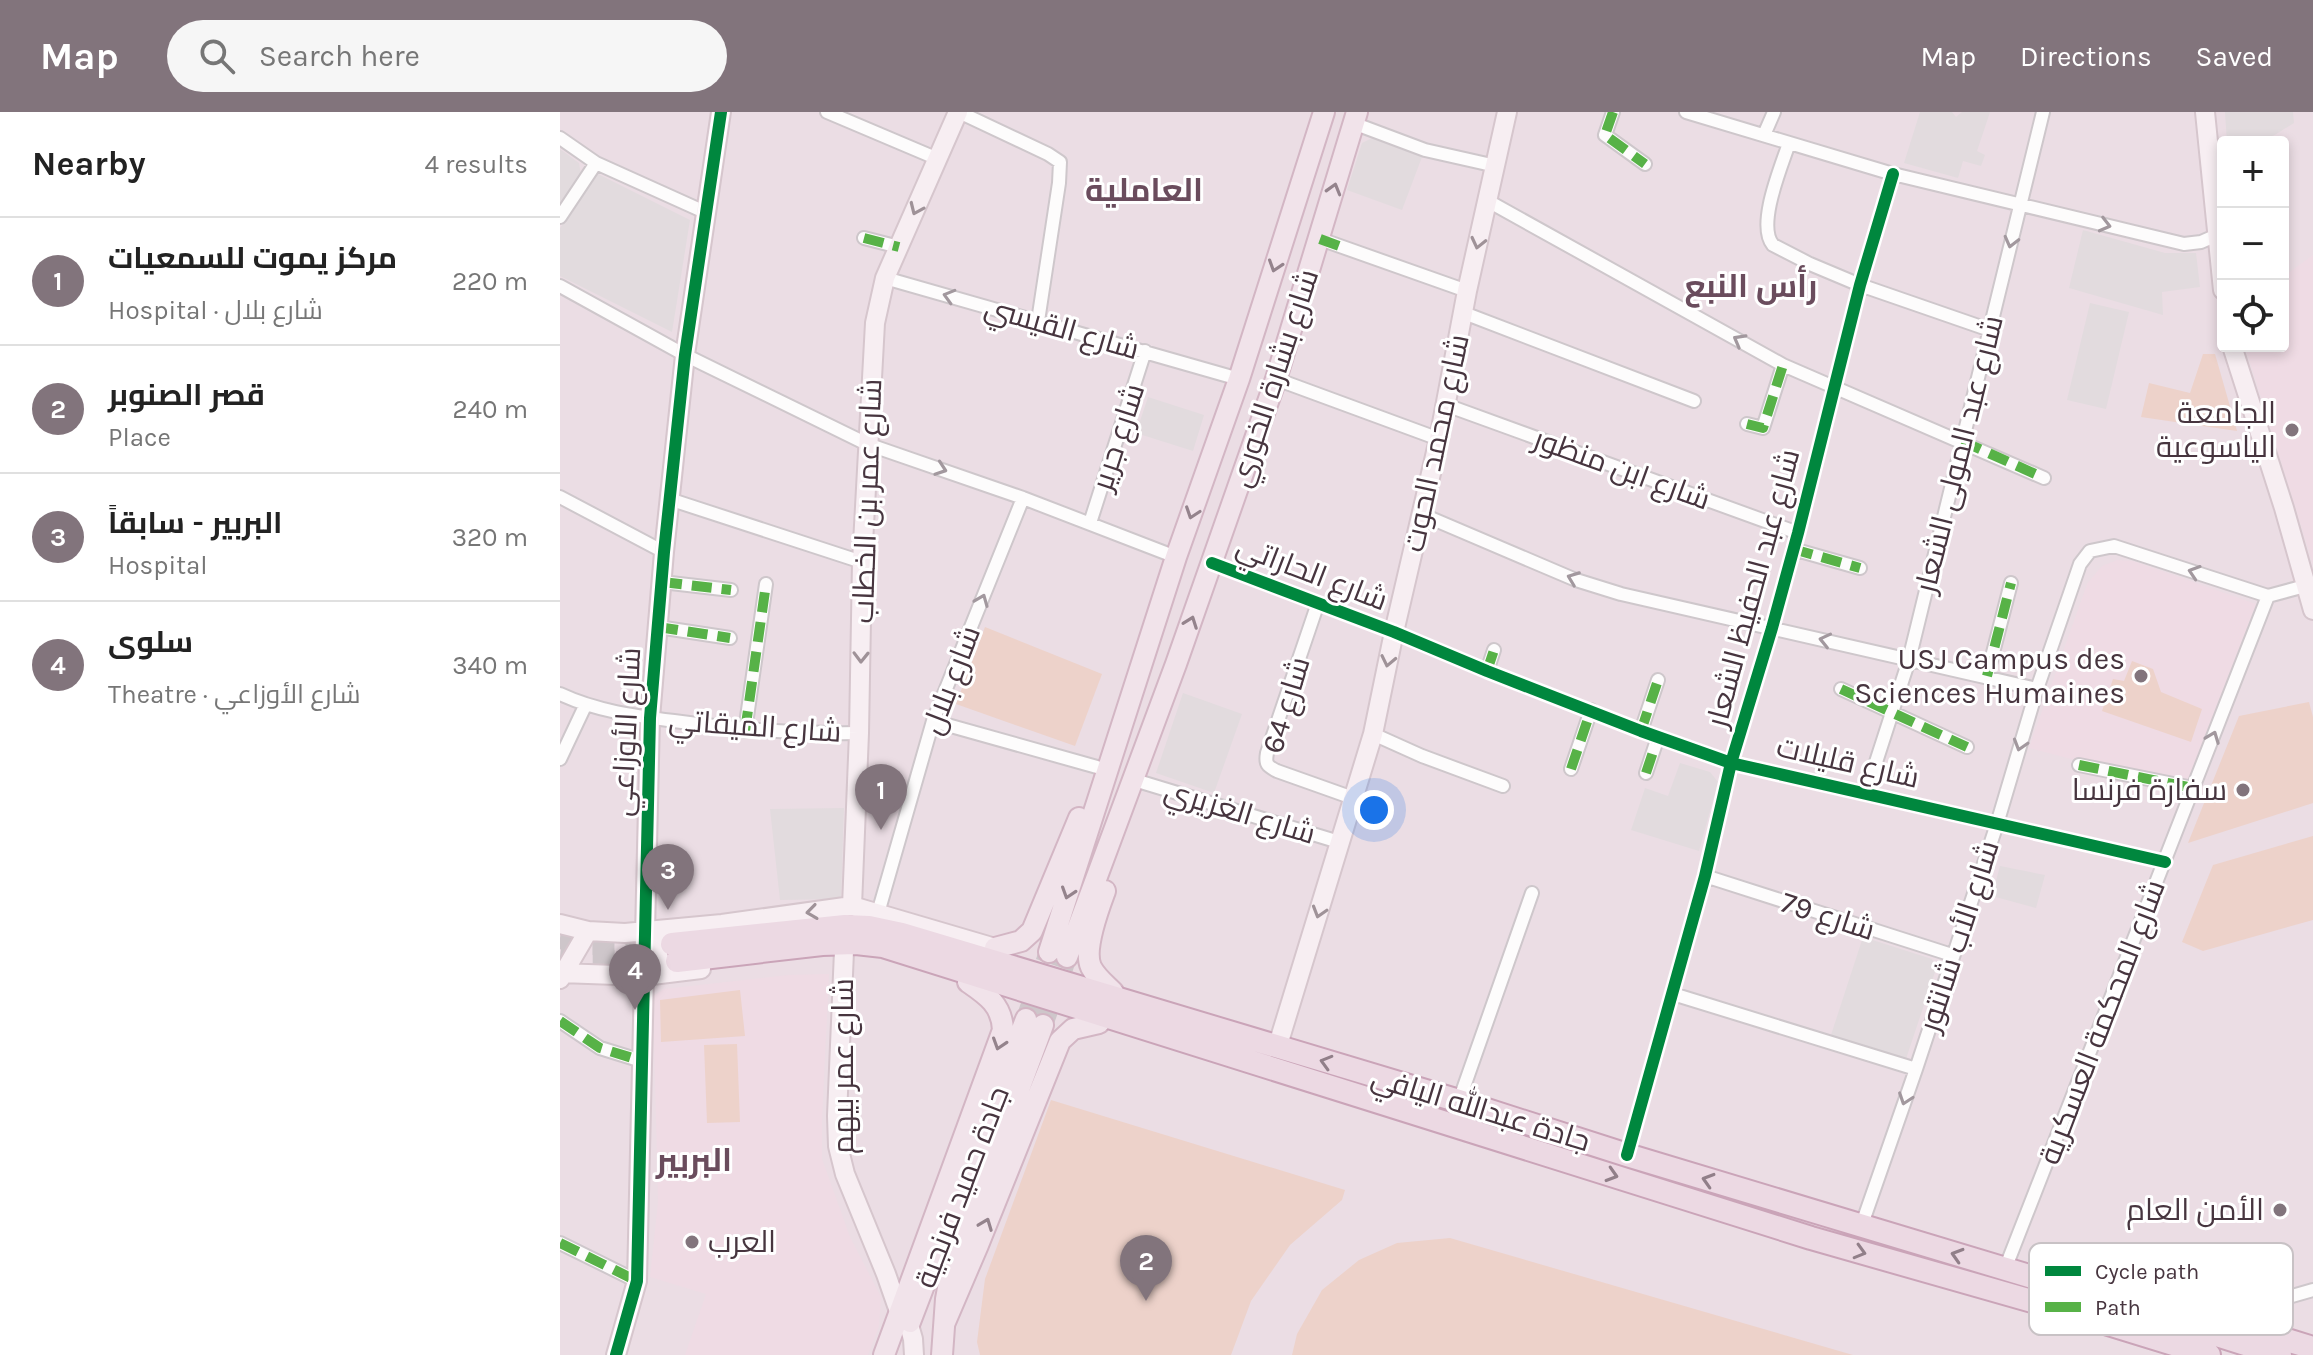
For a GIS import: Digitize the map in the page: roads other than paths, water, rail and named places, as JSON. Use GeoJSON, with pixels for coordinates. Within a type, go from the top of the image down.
{"type":"FeatureCollection","features":[{"type":"Feature","properties":{"kind":"highway","name":"جادة عبدالله اليافي"},"geometry":{"type":"LineString","coordinates":[[674,951],[827,927],[869,927],[902,934],[1175,1015],[1274,1058],[1459,1101],[2005,1269],[2029,1282]]}},
{"type":"Feature","properties":{"kind":"highway","name":"جادة عبدالله اليافي"},"geometry":{"type":"LineString","coordinates":[[674,951],[856,943],[883,946],[1274,1058],[1811,1238],[2029,1290]]}},
{"type":"Feature","properties":{"kind":"highway"},"geometry":{"type":"LineString","coordinates":[[995,948],[1175,1015]]}},
{"type":"Feature","properties":{"kind":"highway"},"geometry":{"type":"LineString","coordinates":[[968,982],[1099,1023],[1274,1058]]}},
{"type":"Feature","properties":{"kind":"highway"},"geometry":{"type":"LineString","coordinates":[[2123,1335],[2157,1355]]}},
{"type":"Feature","properties":{"kind":"highway"},"geometry":{"type":"LineString","coordinates":[[2157,1335],[2209,1355]]}},
{"type":"Feature","properties":{"kind":"highway","name":"جادة عبدالله اليافي"},"geometry":{"type":"LineString","coordinates":[[2204,1335],[2280,1355]]}},
{"type":"Feature","properties":{"kind":"highway"},"geometry":{"type":"LineString","coordinates":[[2271,1335],[2313,1348]]}},
{"type":"Feature","properties":{"kind":"main road","name":"شارع بشارة الخوري"},"geometry":{"type":"LineString","coordinates":[[1324,112],[1239,379],[1150,639],[1058,955],[1176,664],[1276,379],[1330,242],[1355,117]]}},
{"type":"Feature","properties":{"kind":"main road"},"geometry":{"type":"LineString","coordinates":[[995,948],[1021,941],[1037,923],[1080,817],[1126,687],[1150,639]]}},
{"type":"Feature","properties":{"kind":"main road"},"geometry":{"type":"LineString","coordinates":[[1113,992],[1093,971],[1088,958],[1089,947],[1172,692],[1176,664]]}},
{"type":"Feature","properties":{"kind":"main road"},"geometry":{"type":"LineString","coordinates":[[884,1355],[904,1320],[923,1245],[1003,1030],[1003,1019],[996,1004],[968,982]]}},
{"type":"Feature","properties":{"kind":"main road","name":"جادة حميد فرنجية"},"geometry":{"type":"LineString","coordinates":[[897,1355],[904,1320],[1035,1022],[951,1272],[946,1299],[945,1342]]}},
{"type":"Feature","properties":{"kind":"main road"},"geometry":{"type":"LineString","coordinates":[[945,1342],[978,1245],[1060,1041],[1073,1029],[1099,1023]]}},
{"type":"Feature","properties":{"kind":"street","name":"شارع الأوزاعي"},"geometry":{"type":"LineString","coordinates":[[616,1355],[637,1281],[650,718],[664,552],[685,355],[721,112]]}},
{"type":"Feature","properties":{"kind":"street"},"geometry":{"type":"LineString","coordinates":[[827,112],[938,159]]}},
{"type":"Feature","properties":{"kind":"street"},"geometry":{"type":"LineString","coordinates":[[958,112],[1060,162],[1038,321]]}},
{"type":"Feature","properties":{"kind":"street","name":"شارع عمر بن الخطاب"},"geometry":{"type":"LineString","coordinates":[[852,906],[862,562],[875,323],[885,278],[958,112]]}},
{"type":"Feature","properties":{"kind":"street","name":"شارع محمد الحوت"},"geometry":{"type":"LineString","coordinates":[[1274,1058],[1373,734],[1507,112]]}},
{"type":"Feature","properties":{"kind":"street"},"geometry":{"type":"LineString","coordinates":[[1613,112],[1605,135],[1645,164]]}},
{"type":"Feature","properties":{"kind":"street"},"geometry":{"type":"LineString","coordinates":[[1686,112],[1893,174],[2184,244],[2201,242],[2217,235],[2205,112]]}},
{"type":"Feature","properties":{"kind":"street"},"geometry":{"type":"LineString","coordinates":[[1764,135],[1774,112]]}},
{"type":"Feature","properties":{"kind":"street","name":"شارع عبد المولى الشعار"},"geometry":{"type":"LineString","coordinates":[[1866,793],[1909,660],[2043,112]]}},
{"type":"Feature","properties":{"kind":"street"},"geometry":{"type":"LineString","coordinates":[[1355,117],[1425,150],[1496,166]]}},
{"type":"Feature","properties":{"kind":"street"},"geometry":{"type":"LineString","coordinates":[[560,138],[596,163],[707,213]]}},
{"type":"Feature","properties":{"kind":"street"},"geometry":{"type":"LineString","coordinates":[[1789,143],[1767,220],[1768,240],[1787,254],[1860,285],[1990,330]]}},
{"type":"Feature","properties":{"kind":"street"},"geometry":{"type":"LineString","coordinates":[[560,217],[596,163]]}},
{"type":"Feature","properties":{"kind":"street","name":"شارع عبد الحفيظ الشعار"},"geometry":{"type":"LineString","coordinates":[[1627,1155],[1705,876],[1731,763],[1798,533],[1860,285],[1893,174]]}},
{"type":"Feature","properties":{"kind":"street"},"geometry":{"type":"LineString","coordinates":[[1488,201],[1783,365],[2044,478]]}},
{"type":"Feature","properties":{"kind":"street"},"geometry":{"type":"LineString","coordinates":[[864,238],[899,247]]}},
{"type":"Feature","properties":{"kind":"street"},"geometry":{"type":"LineString","coordinates":[[1330,242],[1467,291]]}},
{"type":"Feature","properties":{"kind":"street","name":"شارع القيسي"},"geometry":{"type":"LineString","coordinates":[[885,278],[1239,379]]}},
{"type":"Feature","properties":{"kind":"street"},"geometry":{"type":"LineString","coordinates":[[560,286],[685,355],[867,444],[1023,498],[1176,557]]}},
{"type":"Feature","properties":{"kind":"street"},"geometry":{"type":"LineString","coordinates":[[1464,313],[1694,401]]}},
{"type":"Feature","properties":{"kind":"street","name":"شارع جرير"},"geometry":{"type":"LineString","coordinates":[[1090,523],[1145,351]]}},
{"type":"Feature","properties":{"kind":"street"},"geometry":{"type":"LineString","coordinates":[[2234,352],[2313,610]]}},
{"type":"Feature","properties":{"kind":"street"},"geometry":{"type":"LineString","coordinates":[[1747,424],[1763,428],[1783,365]]}},
{"type":"Feature","properties":{"kind":"street"},"geometry":{"type":"LineString","coordinates":[[1276,379],[1439,439]]}},
{"type":"Feature","properties":{"kind":"street","name":"شارع ابن منظور"},"geometry":{"type":"LineString","coordinates":[[1446,405],[1798,533]]}},
{"type":"Feature","properties":{"kind":"street"},"geometry":{"type":"LineString","coordinates":[[560,497],[664,552]]}},
{"type":"Feature","properties":{"kind":"street","name":"شارع بلال"},"geometry":{"type":"LineString","coordinates":[[878,913],[933,721],[1023,498]]}},
{"type":"Feature","properties":{"kind":"street"},"geometry":{"type":"LineString","coordinates":[[669,499],[862,562]]}},
{"type":"Feature","properties":{"kind":"street"},"geometry":{"type":"LineString","coordinates":[[1421,514],[1576,580],[1621,594],[2037,689]]}},
{"type":"Feature","properties":{"kind":"street","name":"شارع الأب شانتور"},"geometry":{"type":"LineString","coordinates":[[1861,1227],[1997,824],[2037,689],[2080,564],[2090,551],[2114,546],[2268,596]]}},
{"type":"Feature","properties":{"kind":"street"},"geometry":{"type":"LineString","coordinates":[[1793,549],[1860,568]]}},
{"type":"Feature","properties":{"kind":"street","name":"شارع الحاراتي"},"geometry":{"type":"LineString","coordinates":[[1212,563],[1394,632]]}},
{"type":"Feature","properties":{"kind":"street"},"geometry":{"type":"LineString","coordinates":[[662,582],[731,590]]}},
{"type":"Feature","properties":{"kind":"street"},"geometry":{"type":"LineString","coordinates":[[1987,676],[2011,583]]}},
{"type":"Feature","properties":{"kind":"street"},"geometry":{"type":"LineString","coordinates":[[745,731],[766,584]]}},
{"type":"Feature","properties":{"kind":"street"},"geometry":{"type":"LineString","coordinates":[[2268,596],[2305,586]]}},
{"type":"Feature","properties":{"kind":"street","name":"شارع المحكمة العسكرية"},"geometry":{"type":"LineString","coordinates":[[2005,1269],[2268,596]]}},
{"type":"Feature","properties":{"kind":"street","name":"شارع 64"},"geometry":{"type":"LineString","coordinates":[[1318,603],[1265,762],[1277,771],[1353,798]]}},
{"type":"Feature","properties":{"kind":"street"},"geometry":{"type":"LineString","coordinates":[[658,627],[730,638]]}},
{"type":"Feature","properties":{"kind":"street","name":"شارع قليلات"},"geometry":{"type":"LineString","coordinates":[[1394,632],[1641,731],[1731,763],[2165,862]]}},
{"type":"Feature","properties":{"kind":"street"},"geometry":{"type":"LineString","coordinates":[[1487,671],[1494,650]]}},
{"type":"Feature","properties":{"kind":"street"},"geometry":{"type":"LineString","coordinates":[[1641,731],[1658,680]]}},
{"type":"Feature","properties":{"kind":"street"},"geometry":{"type":"LineString","coordinates":[[1841,689],[1967,747]]}},
{"type":"Feature","properties":{"kind":"street","name":"شارع الميقاتي"},"geometry":{"type":"LineString","coordinates":[[560,694],[585,706],[745,731],[859,733]]}},
{"type":"Feature","properties":{"kind":"street"},"geometry":{"type":"LineString","coordinates":[[560,759],[585,706]]}},
{"type":"Feature","properties":{"kind":"street"},"geometry":{"type":"LineString","coordinates":[[1571,769],[1591,710]]}},
{"type":"Feature","properties":{"kind":"street"},"geometry":{"type":"LineString","coordinates":[[933,721],[1097,767]]}},
{"type":"Feature","properties":{"kind":"street"},"geometry":{"type":"LineString","coordinates":[[1373,734],[1503,786]]}},
{"type":"Feature","properties":{"kind":"street"},"geometry":{"type":"LineString","coordinates":[[1646,773],[1658,737]]}},
{"type":"Feature","properties":{"kind":"street"},"geometry":{"type":"LineString","coordinates":[[2079,765],[2193,788]]}},
{"type":"Feature","properties":{"kind":"street","name":"شارع الغزيري"},"geometry":{"type":"LineString","coordinates":[[1141,782],[1339,842]]}},
{"type":"Feature","properties":{"kind":"street","name":"شارع 79"},"geometry":{"type":"LineString","coordinates":[[1705,876],[1952,955]]}},
{"type":"Feature","properties":{"kind":"street"},"geometry":{"type":"LineString","coordinates":[[1459,1101],[1532,893]]}},
{"type":"Feature","properties":{"kind":"street","name":"جادة عبدالله اليافي"},"geometry":{"type":"LineString","coordinates":[[561,975],[644,976],[674,951],[852,906],[995,948]]}},
{"type":"Feature","properties":{"kind":"street","name":"جادة عبدالله اليافي"},"geometry":{"type":"LineString","coordinates":[[560,924],[588,931],[644,931],[674,951],[871,951],[968,982]]}},
{"type":"Feature","properties":{"kind":"street"},"geometry":{"type":"LineString","coordinates":[[561,975],[588,931]]}},
{"type":"Feature","properties":{"kind":"street","name":"شارع عمر بيهم"},"geometry":{"type":"LineString","coordinates":[[844,951],[838,1146],[845,1174],[913,1339],[914,1355]]}},
{"type":"Feature","properties":{"kind":"street"},"geometry":{"type":"LineString","coordinates":[[1673,994],[1916,1069]]}},
{"type":"Feature","properties":{"kind":"street"},"geometry":{"type":"LineString","coordinates":[[560,1021],[600,1048],[642,1061]]}},
{"type":"Feature","properties":{"kind":"street"},"geometry":{"type":"LineString","coordinates":[[560,1243],[637,1281]]}},
{"type":"Feature","properties":{"kind":"street"},"geometry":{"type":"LineString","coordinates":[[2293,1296],[2313,1290]]}},
{"type":"Feature","properties":{"kind":"tunnel"},"geometry":{"type":"LineString","coordinates":[[560,938],[591,944],[663,944]]}},
{"type":"Feature","properties":{"kind":"tunnel"},"geometry":{"type":"LineString","coordinates":[[1026,1019],[1049,952]]}},
{"type":"Feature","properties":{"kind":"tunnel"},"geometry":{"type":"LineString","coordinates":[[560,957],[588,961],[662,961]]}},
{"type":"Feature","properties":{"kind":"tunnel"},"geometry":{"type":"LineString","coordinates":[[1043,1025],[1067,957]]}},
{"type":"Feature","properties":{"kind":"place","name":"الجامعة الياسوعية"},"geometry":{"type":"Point","coordinates":[2292,430]}},
{"type":"Feature","properties":{"kind":"place","name":"USJ Campus des Sciences Humaines"},"geometry":{"type":"Point","coordinates":[2141,676]}},
{"type":"Feature","properties":{"kind":"place","name":"سفارة فرنسا"},"geometry":{"type":"Point","coordinates":[2243,790]}},
{"type":"Feature","properties":{"kind":"place","name":"مركز يموت للسمعيات"},"geometry":{"type":"Point","coordinates":[881,830]}},
{"type":"Feature","properties":{"kind":"place","name":"البربير - سابقاً"},"geometry":{"type":"Point","coordinates":[668,910]}},
{"type":"Feature","properties":{"kind":"place","name":"سلوى"},"geometry":{"type":"Point","coordinates":[635,1010]}},
{"type":"Feature","properties":{"kind":"place","name":"الأمن العام"},"geometry":{"type":"Point","coordinates":[2280,1210]}},
{"type":"Feature","properties":{"kind":"place","name":"العرب"},"geometry":{"type":"Point","coordinates":[692,1242]}},
{"type":"Feature","properties":{"kind":"place","name":"قصر الصنوبر"},"geometry":{"type":"Point","coordinates":[1146,1301]}},
{"type":"Feature","properties":{"kind":"district","name":"العاملية"},"geometry":{"type":"Point","coordinates":[1144,190]}},
{"type":"Feature","properties":{"kind":"district","name":"رأس النبع"},"geometry":{"type":"Point","coordinates":[1751,286]}},
{"type":"Feature","properties":{"kind":"district","name":"البربير"},"geometry":{"type":"Point","coordinates":[694,1160]}}]}
